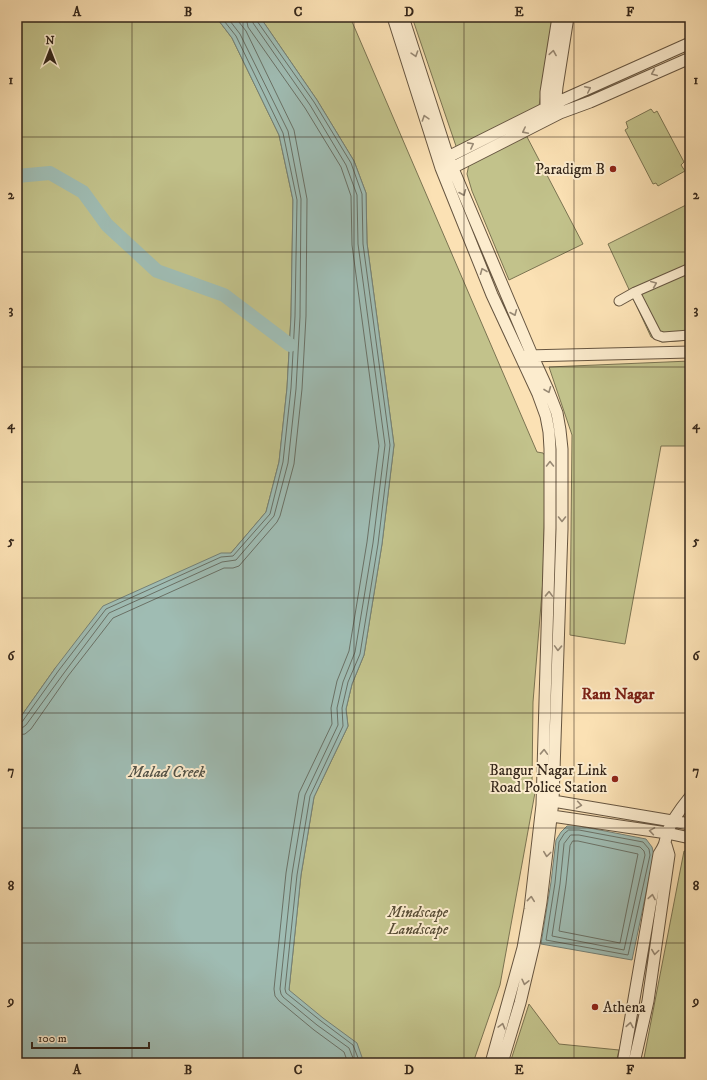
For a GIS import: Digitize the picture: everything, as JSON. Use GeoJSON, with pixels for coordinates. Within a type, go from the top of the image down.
{"type":"FeatureCollection","features":[{"type":"Feature","properties":{"kind":"street"},"geometry":{"type":"LineString","coordinates":[[393,17],[447,164],[492,294],[548,390],[557,413],[562,449],[562,528],[552,816],[534,944],[520,1003],[502,1063]]}},
{"type":"Feature","properties":{"kind":"street"},"geometry":{"type":"LineString","coordinates":[[403,17],[447,164]]}},
{"type":"Feature","properties":{"kind":"street"},"geometry":{"type":"LineString","coordinates":[[547,120],[546,92],[558,17]]}},
{"type":"Feature","properties":{"kind":"street"},"geometry":{"type":"LineString","coordinates":[[560,113],[557,88],[568,17]]}},
{"type":"Feature","properties":{"kind":"street"},"geometry":{"type":"LineString","coordinates":[[447,164],[558,102],[690,43]]}},
{"type":"Feature","properties":{"kind":"street"},"geometry":{"type":"LineString","coordinates":[[447,164],[560,113],[590,102],[690,58]]}},
{"type":"Feature","properties":{"kind":"street"},"geometry":{"type":"LineString","coordinates":[[619,301],[635,292],[690,268]]}},
{"type":"Feature","properties":{"kind":"street"},"geometry":{"type":"LineString","coordinates":[[635,292],[657,335],[690,335]]}},
{"type":"Feature","properties":{"kind":"street"},"geometry":{"type":"LineString","coordinates":[[527,356],[690,352]]}},
{"type":"Feature","properties":{"kind":"street"},"geometry":{"type":"LineString","coordinates":[[491,1063],[523,948],[530,909],[542,805],[550,536],[550,449],[546,416],[527,356]]}},
{"type":"Feature","properties":{"kind":"street"},"geometry":{"type":"LineString","coordinates":[[623,1063],[659,854],[673,820],[690,797]]}},
{"type":"Feature","properties":{"kind":"street"},"geometry":{"type":"LineString","coordinates":[[542,805],[553,801],[690,824]]}},
{"type":"Feature","properties":{"kind":"street"},"geometry":{"type":"LineString","coordinates":[[542,805],[552,816],[666,839],[690,838]]}},
{"type":"Feature","properties":{"kind":"street"},"geometry":{"type":"LineString","coordinates":[[634,1063],[648,1001],[668,862],[669,854],[666,839]]}},
{"type":"Feature","properties":{"kind":"green space"},"geometry":{"type":"Polygon","coordinates":[[[17,17],[216,17],[232,38],[279,135],[293,200],[291,316],[287,388],[279,462],[266,512],[231,553],[56,667],[17,722],[17,17]]]}},
{"type":"Feature","properties":{"kind":"green space","name":"Mindscape Landscape"},"geometry":{"type":"Polygon","coordinates":[[[260,17],[350,17],[537,452],[543,453],[546,457],[543,580],[533,702],[532,783],[536,787],[500,985],[473,1063],[273,1063],[289,990],[301,875],[314,797],[348,726],[346,709],[352,684],[364,655],[382,544],[394,445],[367,243],[366,193],[354,161],[317,100],[260,17]]]}},
{"type":"Feature","properties":{"kind":"green space"},"geometry":{"type":"Polygon","coordinates":[[[412,17],[554,17],[539,106],[457,149],[412,17]]]}},
{"type":"Feature","properties":{"kind":"green space"},"geometry":{"type":"Polygon","coordinates":[[[651,109],[654,113],[657,111],[684,162],[681,165],[685,171],[658,186],[656,183],[653,184],[625,130],[628,128],[626,122],[651,109]]]}},
{"type":"Feature","properties":{"kind":"green space"},"geometry":{"type":"Polygon","coordinates":[[[526,135],[583,244],[509,280],[472,191],[467,174],[469,164],[526,135]]]}},
{"type":"Feature","properties":{"kind":"green space"},"geometry":{"type":"Polygon","coordinates":[[[690,203],[690,340],[662,342],[651,337],[608,244],[690,203]]]}},
{"type":"Feature","properties":{"kind":"green space"},"geometry":{"type":"Polygon","coordinates":[[[690,361],[690,446],[661,446],[625,644],[570,635],[572,435],[549,367],[690,361]]]}},
{"type":"Feature","properties":{"kind":"green space"},"geometry":{"type":"Polygon","coordinates":[[[684,851],[690,852],[690,1063],[643,1063],[684,851]]]}},
{"type":"Feature","properties":{"kind":"green space"},"geometry":{"type":"Polygon","coordinates":[[[529,1004],[559,1044],[619,1050],[616,1063],[510,1063],[529,1004]]]}},
{"type":"Feature","properties":{"kind":"water","name":"Malad Creek"},"geometry":{"type":"Polygon","coordinates":[[[216,17],[260,17],[317,100],[354,161],[366,193],[367,243],[394,445],[382,544],[364,655],[352,684],[346,709],[348,726],[314,797],[301,875],[289,990],[357,1043],[364,1063],[17,1063],[17,722],[56,667],[103,606],[221,553],[231,553],[266,512],[279,462],[287,388],[291,316],[293,200],[279,135],[232,38],[216,17]]]}},
{"type":"Feature","properties":{"kind":"water"},"geometry":{"type":"Polygon","coordinates":[[[567,826],[579,826],[646,839],[652,847],[654,855],[632,960],[541,944],[556,840],[567,826]]]}},
{"type":"Feature","properties":{"kind":"waterway"},"geometry":{"type":"LineString","coordinates":[[17,176],[50,173],[83,192],[107,225],[157,271],[224,295],[290,345]]}},
{"type":"Feature","properties":{"kind":"place","name":"Paradigm B"},"geometry":{"type":"Point","coordinates":[613,169]}},
{"type":"Feature","properties":{"kind":"place","name":"Bangur Nagar Link Road Police Station"},"geometry":{"type":"Point","coordinates":[615,779]}},
{"type":"Feature","properties":{"kind":"place","name":"Athena"},"geometry":{"type":"Point","coordinates":[595,1007]}},
{"type":"Feature","properties":{"kind":"district","name":"Ram Nagar"},"geometry":{"type":"Point","coordinates":[618,693]}}]}
